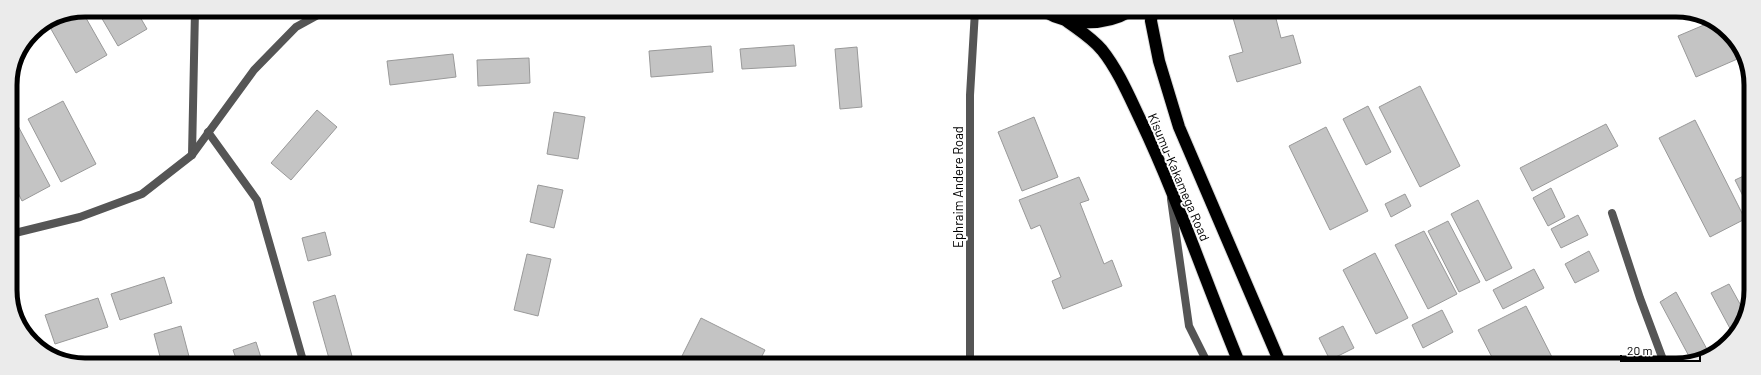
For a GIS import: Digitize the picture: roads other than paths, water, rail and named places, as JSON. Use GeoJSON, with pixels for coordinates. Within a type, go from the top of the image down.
{"type":"FeatureCollection","features":[{"type":"Feature","properties":{"kind":"highway"},"geometry":{"type":"LineString","coordinates":[[1057,17],[1064,20],[1083,23],[1103,21],[1118,17]]}},
{"type":"Feature","properties":{"kind":"highway","name":"Kisumu-Kakamega Road"},"geometry":{"type":"LineString","coordinates":[[1151,17],[1159,61],[1179,127],[1278,358]]}},
{"type":"Feature","properties":{"kind":"highway","name":"Kisumu-Kakamega Road"},"geometry":{"type":"LineString","coordinates":[[1064,20],[1087,35],[1102,50],[1123,84],[1151,142],[1238,358]]}},
{"type":"Feature","properties":{"kind":"street"},"geometry":{"type":"LineString","coordinates":[[192,155],[195,17]]}},
{"type":"Feature","properties":{"kind":"street"},"geometry":{"type":"LineString","coordinates":[[17,233],[80,217],[142,194],[192,155],[254,70],[296,27],[314,17]]}},
{"type":"Feature","properties":{"kind":"street","name":"Ephraim Andere Road"},"geometry":{"type":"LineString","coordinates":[[970,358],[970,95],[975,17]]}},
{"type":"Feature","properties":{"kind":"street"},"geometry":{"type":"LineString","coordinates":[[208,132],[256,200],[302,358]]}},
{"type":"Feature","properties":{"kind":"street"},"geometry":{"type":"LineString","coordinates":[[1168,184],[1189,326],[1205,358]]}},
{"type":"Feature","properties":{"kind":"street"},"geometry":{"type":"LineString","coordinates":[[1612,213],[1640,298],[1662,358]]}}]}
